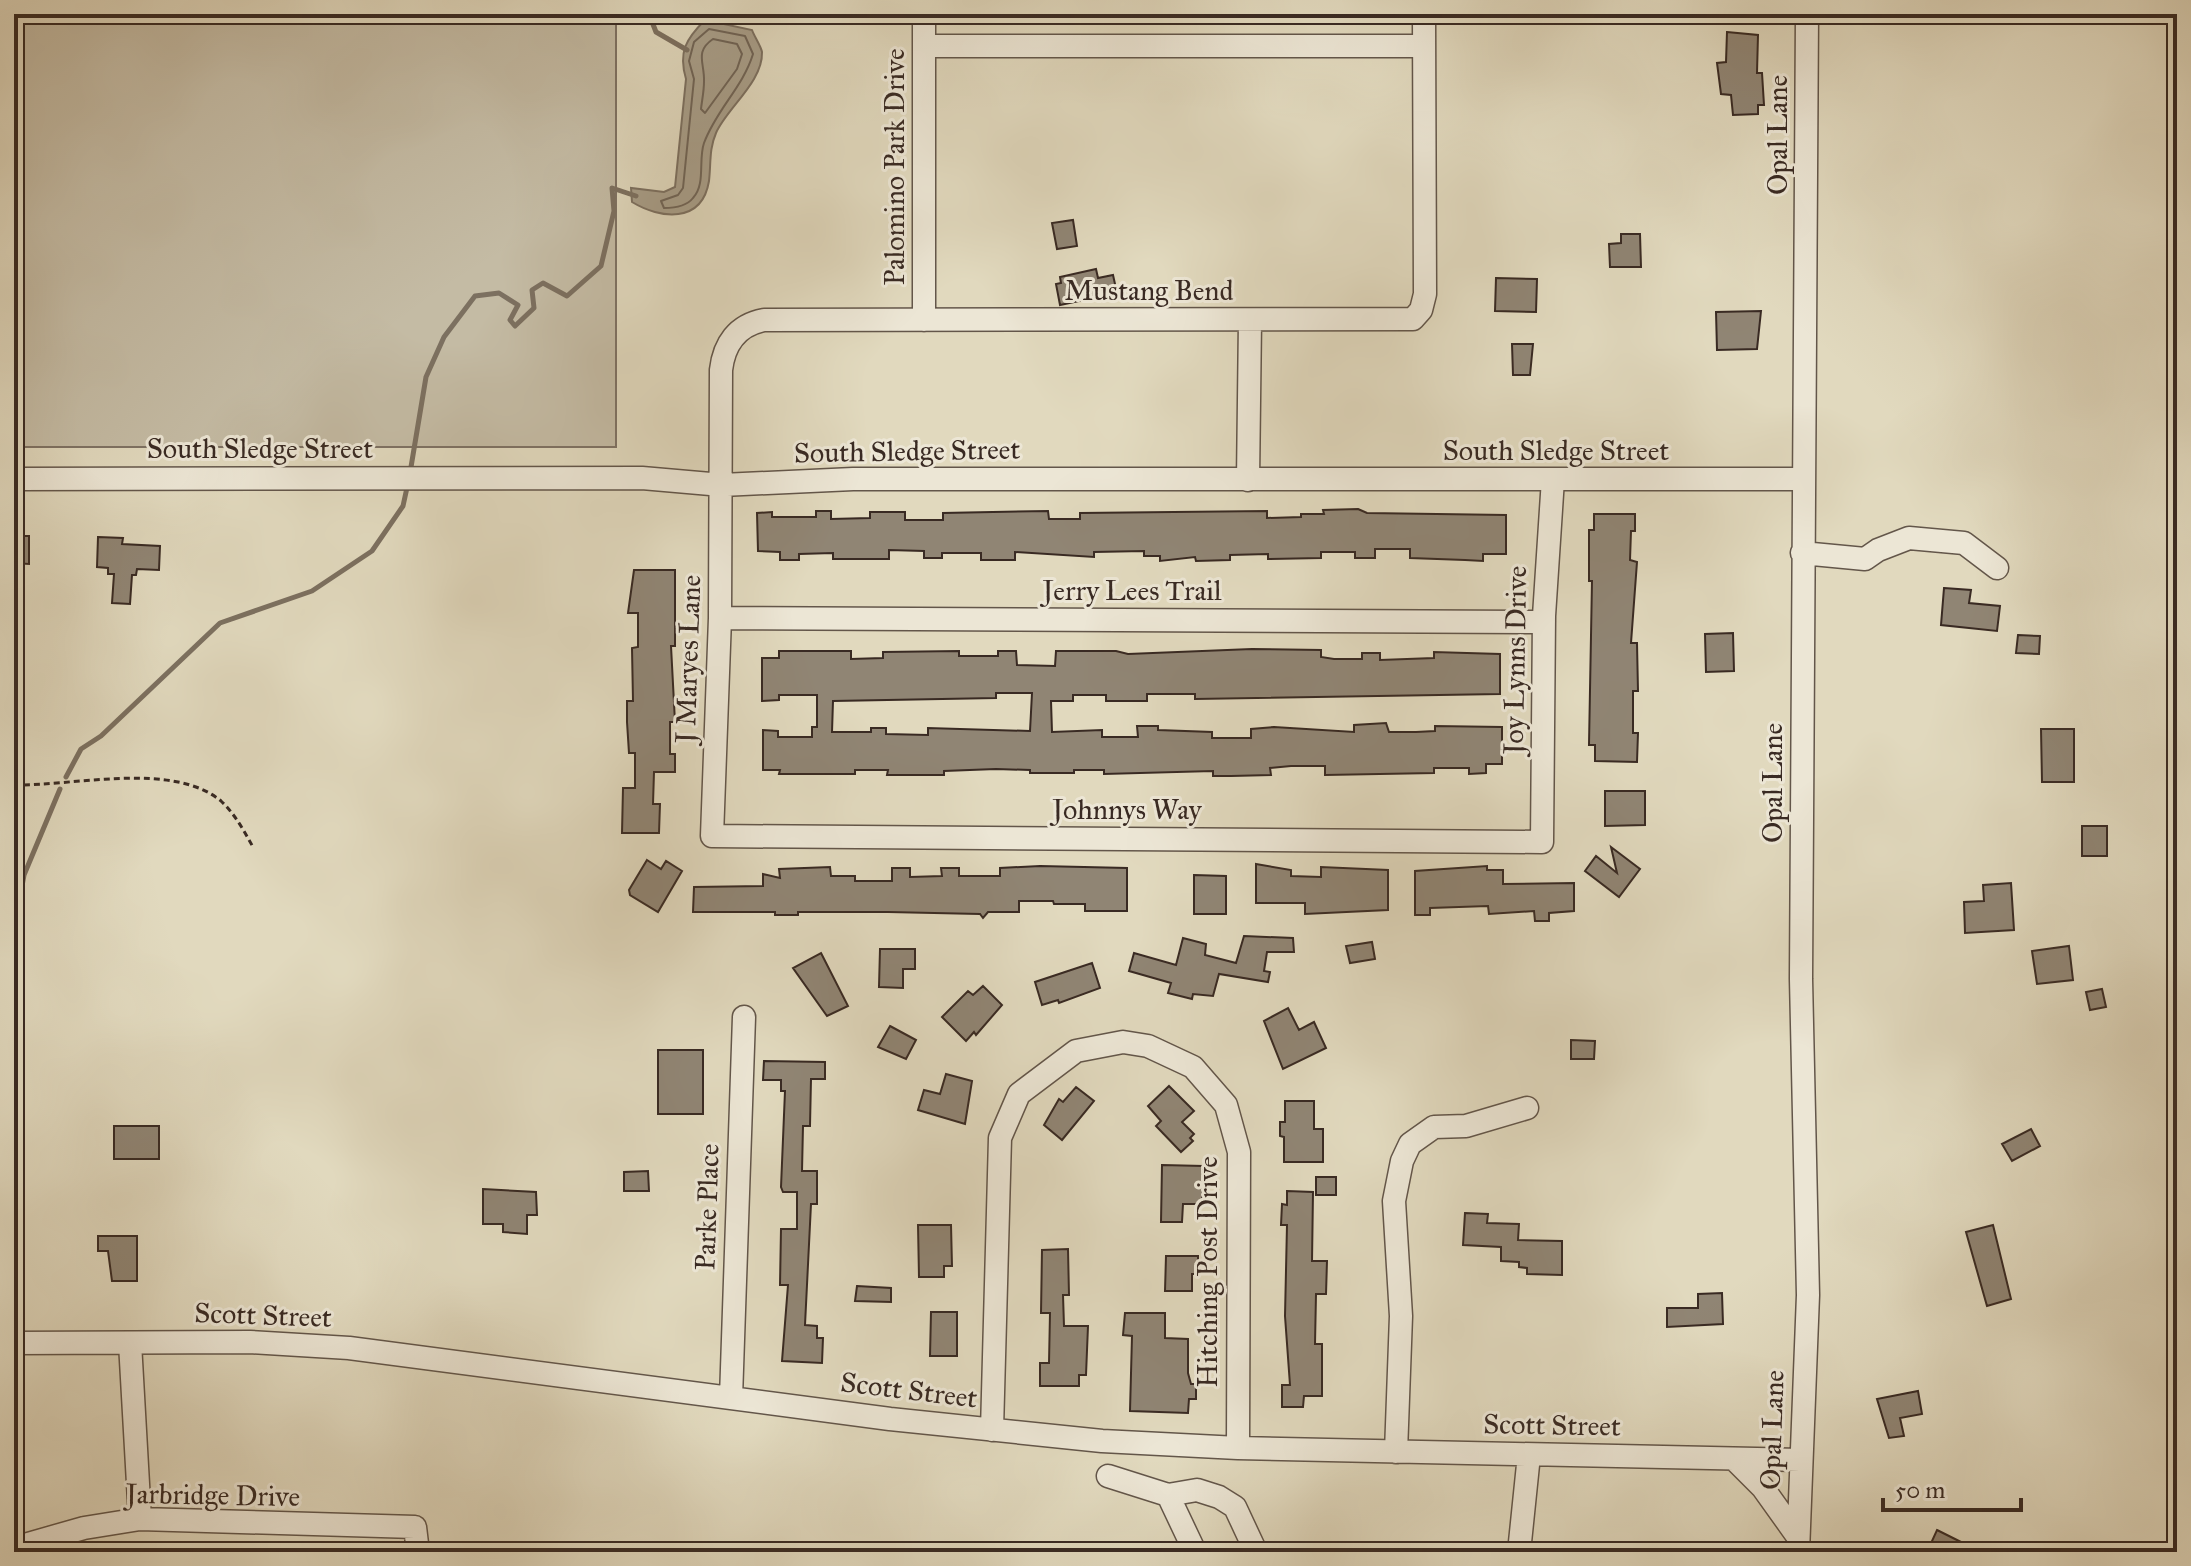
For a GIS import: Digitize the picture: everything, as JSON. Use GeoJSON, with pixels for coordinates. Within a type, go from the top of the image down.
{"type":"FeatureCollection","features":[{"type":"Feature","properties":{"kind":"street","name":"Palomino Park Drive"},"geometry":{"type":"LineString","coordinates":[[924,14],[924,320]]}},
{"type":"Feature","properties":{"kind":"street","name":"Mustang Bend"},"geometry":{"type":"LineString","coordinates":[[722,485],[723,354],[744,327],[764,320],[1406,320],[1421,310],[1425,294],[1424,14]]}},
{"type":"Feature","properties":{"kind":"street","name":"Opal Lane"},"geometry":{"type":"LineString","coordinates":[[1798,1544],[1808,1295],[1801,979],[1807,14]]}},
{"type":"Feature","properties":{"kind":"street"},"geometry":{"type":"LineString","coordinates":[[924,46],[1424,46]]}},
{"type":"Feature","properties":{"kind":"street"},"geometry":{"type":"LineString","coordinates":[[1248,480],[1250,320]]}},
{"type":"Feature","properties":{"kind":"street","name":"South Sledge Street"},"geometry":{"type":"LineString","coordinates":[[14,479],[642,478],[722,485],[853,479],[1802,479]]}},
{"type":"Feature","properties":{"kind":"street","name":"Joy Lynns Drive"},"geometry":{"type":"LineString","coordinates":[[1542,842],[1544,622],[1553,479]]}},
{"type":"Feature","properties":{"kind":"street","name":"J Maryes Lane"},"geometry":{"type":"LineString","coordinates":[[712,836],[722,485]]}},
{"type":"Feature","properties":{"kind":"street"},"geometry":{"type":"LineString","coordinates":[[1802,553],[1865,559],[1909,538],[1964,543],[1997,568]]}},
{"type":"Feature","properties":{"kind":"street","name":"Jerry Lees Trail"},"geometry":{"type":"LineString","coordinates":[[720,618],[1544,622]]}},
{"type":"Feature","properties":{"kind":"street","name":"Johnnys Way"},"geometry":{"type":"LineString","coordinates":[[712,836],[1542,842]]}},
{"type":"Feature","properties":{"kind":"street","name":"Parke Place"},"geometry":{"type":"LineString","coordinates":[[731,1398],[744,1017]]}},
{"type":"Feature","properties":{"kind":"street","name":"Hitching Post Drive"},"geometry":{"type":"LineString","coordinates":[[992,1430],[1000,1138],[1019,1094],[1076,1051],[1123,1042],[1148,1046],[1193,1067],[1226,1105],[1239,1152],[1238,1448]]}},
{"type":"Feature","properties":{"kind":"street"},"geometry":{"type":"LineString","coordinates":[[1396,1452],[1401,1316],[1394,1201],[1402,1161],[1410,1144],[1434,1127],[1466,1126],[1527,1108]]}},
{"type":"Feature","properties":{"kind":"street","name":"Scott Street"},"geometry":{"type":"LineString","coordinates":[[14,1343],[250,1342],[349,1348],[992,1430],[1238,1448],[1800,1460]]}},
{"type":"Feature","properties":{"kind":"street"},"geometry":{"type":"LineString","coordinates":[[130,1343],[140,1519]]}},
{"type":"Feature","properties":{"kind":"street"},"geometry":{"type":"LineString","coordinates":[[1519,1552],[1529,1455]]}},
{"type":"Feature","properties":{"kind":"street"},"geometry":{"type":"LineString","coordinates":[[1734,1459],[1763,1488],[1798,1544]]}},
{"type":"Feature","properties":{"kind":"street"},"geometry":{"type":"LineString","coordinates":[[1108,1476],[1168,1495],[1197,1490],[1219,1497],[1235,1507],[1256,1552]]}},
{"type":"Feature","properties":{"kind":"street"},"geometry":{"type":"LineString","coordinates":[[1168,1495],[1195,1552]]}},
{"type":"Feature","properties":{"kind":"street","name":"Jarbridge Drive"},"geometry":{"type":"LineString","coordinates":[[14,1548],[84,1528],[140,1519],[415,1527],[418,1552]]}},
{"type":"Feature","properties":{"kind":"path"},"geometry":{"type":"LineString","coordinates":[[14,785],[179,780],[220,801],[237,820],[253,847]]}},
{"type":"Feature","properties":{"kind":"shaded area"},"geometry":{"type":"Polygon","coordinates":[[[14,14],[616,14],[616,447],[14,447],[14,14]]]}},
{"type":"Feature","properties":{"kind":"water"},"geometry":{"type":"Polygon","coordinates":[[[705,20],[752,30],[762,52],[761,63],[751,84],[716,133],[709,181],[698,205],[678,214],[655,212],[632,202],[631,188],[664,192],[675,187],[686,79],[683,53],[693,33],[705,20]]]}},
{"type":"Feature","properties":{"kind":"building"},"geometry":{"type":"Polygon","coordinates":[[[1727,32],[1758,35],[1757,73],[1762,73],[1764,105],[1758,105],[1758,114],[1733,115],[1731,95],[1721,94],[1717,63],[1726,62],[1727,32]]]}},
{"type":"Feature","properties":{"kind":"building"},"geometry":{"type":"Polygon","coordinates":[[[1073,220],[1077,246],[1057,249],[1052,223],[1073,220]]]}},
{"type":"Feature","properties":{"kind":"building"},"geometry":{"type":"Polygon","coordinates":[[[1621,234],[1640,234],[1641,267],[1610,267],[1609,244],[1621,243],[1621,234]]]}},
{"type":"Feature","properties":{"kind":"building"},"geometry":{"type":"Polygon","coordinates":[[[1096,269],[1098,278],[1113,275],[1117,293],[1060,305],[1056,284],[1061,283],[1060,277],[1096,269]]]}},
{"type":"Feature","properties":{"kind":"building"},"geometry":{"type":"Polygon","coordinates":[[[1496,278],[1537,279],[1536,312],[1495,311],[1496,278]]]}},
{"type":"Feature","properties":{"kind":"building"},"geometry":{"type":"Polygon","coordinates":[[[1761,311],[1757,349],[1717,350],[1716,312],[1761,311]]]}},
{"type":"Feature","properties":{"kind":"building"},"geometry":{"type":"Polygon","coordinates":[[[1512,344],[1533,344],[1530,375],[1513,375],[1512,344]]]}},
{"type":"Feature","properties":{"kind":"building"},"geometry":{"type":"Polygon","coordinates":[[[1358,509],[1367,513],[1506,515],[1506,554],[1483,554],[1483,561],[1410,558],[1410,549],[1375,549],[1375,558],[1355,558],[1355,552],[1321,552],[1321,558],[1268,559],[1268,554],[1230,555],[1230,560],[1196,561],[1195,557],[1160,561],[1160,556],[1144,556],[1144,551],[1094,552],[1094,557],[1015,552],[1015,560],[981,560],[981,553],[942,553],[942,558],[924,558],[924,551],[889,550],[889,559],[833,559],[833,553],[799,554],[799,560],[780,560],[780,552],[758,551],[757,513],[772,512],[772,517],[816,517],[816,511],[831,511],[831,519],[870,518],[870,512],[905,512],[905,520],[943,520],[943,513],[1048,511],[1049,519],[1080,519],[1080,513],[1267,511],[1267,518],[1324,514],[1323,510],[1358,509]]]}},
{"type":"Feature","properties":{"kind":"building"},"geometry":{"type":"Polygon","coordinates":[[[1594,514],[1635,514],[1630,560],[1637,562],[1631,643],[1637,643],[1638,691],[1633,691],[1633,733],[1638,733],[1637,762],[1595,761],[1595,745],[1589,745],[1592,581],[1589,581],[1589,530],[1594,530],[1594,514]]]}},
{"type":"Feature","properties":{"kind":"building"},"geometry":{"type":"Polygon","coordinates":[[[14,536],[29,536],[29,564],[14,563],[14,536]]]}},
{"type":"Feature","properties":{"kind":"building"},"geometry":{"type":"Polygon","coordinates":[[[98,537],[123,538],[122,544],[160,546],[159,570],[137,569],[136,575],[132,575],[130,604],[112,603],[114,574],[108,574],[108,568],[97,567],[98,537]]]}},
{"type":"Feature","properties":{"kind":"building"},"geometry":{"type":"Polygon","coordinates":[[[634,570],[675,570],[675,646],[671,646],[675,722],[670,722],[670,754],[675,754],[675,772],[654,772],[653,804],[660,804],[659,833],[622,833],[623,788],[635,788],[635,753],[629,753],[627,722],[627,701],[633,701],[632,648],[638,647],[638,613],[628,613],[634,570]]]}},
{"type":"Feature","properties":{"kind":"building"},"geometry":{"type":"Polygon","coordinates":[[[1944,588],[1971,590],[1969,603],[2000,606],[1997,631],[1941,625],[1944,588]]]}},
{"type":"Feature","properties":{"kind":"building"},"geometry":{"type":"Polygon","coordinates":[[[1733,633],[1734,671],[1706,672],[1705,634],[1733,633]]]}},
{"type":"Feature","properties":{"kind":"building"},"geometry":{"type":"Polygon","coordinates":[[[2018,635],[2040,636],[2039,654],[2016,653],[2018,635]]]}},
{"type":"Feature","properties":{"kind":"building"},"geometry":{"type":"Polygon","coordinates":[[[1252,649],[1321,650],[1321,657],[1334,659],[1362,659],[1362,653],[1380,653],[1380,660],[1434,658],[1434,652],[1500,654],[1500,694],[1195,699],[1195,694],[1147,694],[1147,701],[1106,701],[1106,695],[1073,695],[1073,701],[1051,701],[1052,732],[1102,730],[1102,737],[1138,737],[1137,726],[1158,726],[1158,730],[1212,732],[1212,738],[1251,738],[1251,729],[1274,727],[1354,732],[1354,725],[1386,723],[1389,732],[1416,732],[1435,731],[1435,726],[1502,727],[1502,764],[1486,764],[1486,773],[1469,774],[1469,768],[1434,768],[1434,773],[1325,775],[1325,766],[1291,766],[1270,768],[1271,775],[1231,776],[1213,776],[1213,771],[1104,774],[1104,770],[1030,773],[1030,770],[996,769],[944,771],[944,775],[887,775],[888,770],[855,770],[855,774],[779,774],[780,770],[763,770],[763,730],[778,731],[778,737],[812,737],[812,727],[817,727],[817,695],[779,695],[779,700],[762,701],[762,658],[779,658],[779,651],[851,651],[851,659],[883,658],[883,652],[959,651],[959,656],[998,656],[998,651],[1016,651],[1017,665],[1055,666],[1056,651],[1116,651],[1128,654],[1252,649]],[[996,693],[996,698],[833,701],[832,732],[871,732],[871,728],[886,728],[886,734],[928,735],[928,728],[1030,731],[1032,693],[996,693]]]}},
{"type":"Feature","properties":{"kind":"building"},"geometry":{"type":"Polygon","coordinates":[[[2041,729],[2074,729],[2074,782],[2042,782],[2041,729]]]}},
{"type":"Feature","properties":{"kind":"building"},"geometry":{"type":"Polygon","coordinates":[[[1605,791],[1645,791],[1645,825],[1605,826],[1605,791]]]}},
{"type":"Feature","properties":{"kind":"building"},"geometry":{"type":"Polygon","coordinates":[[[2082,826],[2107,826],[2107,856],[2082,856],[2082,826]]]}},
{"type":"Feature","properties":{"kind":"building"},"geometry":{"type":"Polygon","coordinates":[[[1611,847],[1640,869],[1619,897],[1585,871],[1596,856],[1617,873],[1611,847]]]}},
{"type":"Feature","properties":{"kind":"building"},"geometry":{"type":"Polygon","coordinates":[[[647,860],[661,869],[666,861],[682,871],[658,912],[630,895],[629,890],[647,860]]]}},
{"type":"Feature","properties":{"kind":"building"},"geometry":{"type":"Polygon","coordinates":[[[1256,864],[1291,870],[1291,876],[1321,877],[1321,867],[1388,870],[1388,910],[1305,914],[1305,903],[1256,903],[1256,864]]]}},
{"type":"Feature","properties":{"kind":"building"},"geometry":{"type":"Polygon","coordinates":[[[1487,866],[1487,870],[1503,870],[1503,884],[1574,883],[1574,911],[1549,913],[1549,921],[1535,921],[1534,911],[1489,914],[1488,906],[1430,908],[1430,915],[1415,915],[1415,871],[1487,866]]]}},
{"type":"Feature","properties":{"kind":"building"},"geometry":{"type":"Polygon","coordinates":[[[830,867],[831,876],[855,876],[855,881],[892,881],[892,868],[910,868],[910,877],[942,876],[941,868],[959,868],[959,876],[1000,876],[1000,868],[1127,868],[1127,911],[1085,911],[1085,904],[1019,901],[1019,912],[988,912],[983,918],[980,914],[888,912],[775,915],[775,912],[693,912],[694,887],[763,886],[763,874],[780,878],[779,869],[830,867]]]}},
{"type":"Feature","properties":{"kind":"building"},"geometry":{"type":"Polygon","coordinates":[[[1194,875],[1226,876],[1226,914],[1194,914],[1194,875]]]}},
{"type":"Feature","properties":{"kind":"building"},"geometry":{"type":"Polygon","coordinates":[[[2011,883],[2014,930],[1965,933],[1964,902],[1984,901],[1983,885],[2011,883]]]}},
{"type":"Feature","properties":{"kind":"building"},"geometry":{"type":"Polygon","coordinates":[[[1244,936],[1293,938],[1294,952],[1267,952],[1264,971],[1270,972],[1268,982],[1219,974],[1213,996],[1193,994],[1192,999],[1168,993],[1171,983],[1129,971],[1134,953],[1176,965],[1183,938],[1206,944],[1205,955],[1236,963],[1244,936]]]}},
{"type":"Feature","properties":{"kind":"building"},"geometry":{"type":"Polygon","coordinates":[[[1372,942],[1375,959],[1350,963],[1346,946],[1372,942]]]}},
{"type":"Feature","properties":{"kind":"building"},"geometry":{"type":"Polygon","coordinates":[[[2069,946],[2073,980],[2037,984],[2032,951],[2069,946]]]}},
{"type":"Feature","properties":{"kind":"building"},"geometry":{"type":"Polygon","coordinates":[[[880,949],[915,949],[915,969],[903,969],[903,988],[879,987],[880,949]]]}},
{"type":"Feature","properties":{"kind":"building"},"geometry":{"type":"Polygon","coordinates":[[[821,953],[848,1006],[827,1016],[793,968],[821,953]]]}},
{"type":"Feature","properties":{"kind":"building"},"geometry":{"type":"Polygon","coordinates":[[[1092,963],[1100,988],[1059,1003],[1058,1000],[1042,1005],[1035,982],[1092,963]]]}},
{"type":"Feature","properties":{"kind":"building"},"geometry":{"type":"Polygon","coordinates":[[[983,986],[1002,1005],[976,1035],[974,1032],[966,1041],[942,1017],[968,991],[973,995],[983,986]]]}},
{"type":"Feature","properties":{"kind":"building"},"geometry":{"type":"Polygon","coordinates":[[[2102,989],[2106,1007],[2090,1010],[2086,992],[2102,989]]]}},
{"type":"Feature","properties":{"kind":"building"},"geometry":{"type":"Polygon","coordinates":[[[1288,1008],[1299,1030],[1314,1022],[1326,1048],[1283,1069],[1264,1021],[1288,1008]]]}},
{"type":"Feature","properties":{"kind":"building"},"geometry":{"type":"Polygon","coordinates":[[[890,1026],[916,1040],[906,1059],[878,1047],[890,1026]]]}},
{"type":"Feature","properties":{"kind":"building"},"geometry":{"type":"Polygon","coordinates":[[[1571,1040],[1595,1041],[1594,1059],[1571,1059],[1571,1040]]]}},
{"type":"Feature","properties":{"kind":"building"},"geometry":{"type":"Polygon","coordinates":[[[658,1050],[703,1050],[703,1114],[658,1114],[658,1050]]]}},
{"type":"Feature","properties":{"kind":"building"},"geometry":{"type":"Polygon","coordinates":[[[764,1061],[825,1062],[825,1079],[811,1079],[810,1126],[803,1126],[802,1171],[817,1171],[817,1204],[811,1204],[805,1325],[817,1326],[817,1338],[823,1338],[822,1363],[782,1361],[788,1285],[780,1285],[781,1229],[797,1229],[797,1192],[783,1192],[781,1187],[785,1091],[781,1091],[781,1080],[763,1080],[764,1061]]]}},
{"type":"Feature","properties":{"kind":"building"},"geometry":{"type":"Polygon","coordinates":[[[946,1074],[972,1081],[965,1124],[918,1110],[924,1090],[940,1094],[946,1074]]]}},
{"type":"Feature","properties":{"kind":"building"},"geometry":{"type":"Polygon","coordinates":[[[1169,1086],[1194,1111],[1182,1122],[1194,1134],[1190,1138],[1193,1141],[1181,1152],[1156,1126],[1161,1121],[1148,1106],[1169,1086]]]}},
{"type":"Feature","properties":{"kind":"building"},"geometry":{"type":"Polygon","coordinates":[[[1076,1087],[1094,1101],[1062,1140],[1044,1125],[1059,1099],[1063,1102],[1076,1087]]]}},
{"type":"Feature","properties":{"kind":"building"},"geometry":{"type":"Polygon","coordinates":[[[1285,1101],[1314,1101],[1314,1129],[1323,1129],[1323,1162],[1284,1162],[1284,1137],[1280,1136],[1280,1122],[1285,1122],[1285,1101]]]}},
{"type":"Feature","properties":{"kind":"building"},"geometry":{"type":"Polygon","coordinates":[[[114,1126],[159,1126],[159,1159],[114,1159],[114,1126]]]}},
{"type":"Feature","properties":{"kind":"building"},"geometry":{"type":"Polygon","coordinates":[[[2031,1129],[2040,1146],[2012,1161],[2002,1144],[2031,1129]]]}},
{"type":"Feature","properties":{"kind":"building"},"geometry":{"type":"Polygon","coordinates":[[[1162,1165],[1203,1166],[1202,1204],[1183,1204],[1182,1222],[1161,1222],[1162,1165]]]}},
{"type":"Feature","properties":{"kind":"building"},"geometry":{"type":"Polygon","coordinates":[[[648,1171],[649,1191],[624,1191],[624,1172],[648,1171]]]}},
{"type":"Feature","properties":{"kind":"building"},"geometry":{"type":"Polygon","coordinates":[[[1316,1177],[1336,1177],[1336,1195],[1316,1195],[1316,1177]]]}},
{"type":"Feature","properties":{"kind":"building"},"geometry":{"type":"Polygon","coordinates":[[[483,1189],[536,1192],[537,1215],[527,1215],[527,1234],[503,1232],[503,1224],[483,1224],[483,1189]]]}},
{"type":"Feature","properties":{"kind":"building"},"geometry":{"type":"Polygon","coordinates":[[[1287,1191],[1313,1192],[1312,1261],[1327,1261],[1326,1294],[1316,1294],[1315,1344],[1322,1344],[1322,1396],[1304,1396],[1303,1407],[1282,1407],[1282,1385],[1290,1385],[1285,1316],[1287,1225],[1281,1225],[1282,1204],[1287,1205],[1287,1191]]]}},
{"type":"Feature","properties":{"kind":"building"},"geometry":{"type":"Polygon","coordinates":[[[1465,1213],[1488,1214],[1487,1223],[1519,1224],[1518,1240],[1562,1241],[1562,1275],[1527,1274],[1527,1268],[1519,1267],[1519,1262],[1501,1261],[1501,1247],[1463,1245],[1465,1213]]]}},
{"type":"Feature","properties":{"kind":"building"},"geometry":{"type":"Polygon","coordinates":[[[918,1225],[951,1225],[952,1266],[944,1266],[944,1277],[919,1277],[918,1225]]]}},
{"type":"Feature","properties":{"kind":"building"},"geometry":{"type":"Polygon","coordinates":[[[1993,1225],[2011,1299],[1987,1306],[1966,1232],[1993,1225]]]}},
{"type":"Feature","properties":{"kind":"building"},"geometry":{"type":"Polygon","coordinates":[[[98,1236],[137,1236],[137,1281],[112,1281],[108,1251],[98,1251],[98,1236]]]}},
{"type":"Feature","properties":{"kind":"building"},"geometry":{"type":"Polygon","coordinates":[[[1068,1249],[1069,1295],[1063,1295],[1064,1326],[1088,1326],[1086,1375],[1079,1375],[1079,1386],[1040,1386],[1040,1363],[1049,1363],[1050,1313],[1041,1313],[1042,1250],[1068,1249]]]}},
{"type":"Feature","properties":{"kind":"building"},"geometry":{"type":"Polygon","coordinates":[[[1166,1256],[1198,1256],[1198,1274],[1192,1274],[1192,1291],[1165,1291],[1166,1256]]]}},
{"type":"Feature","properties":{"kind":"building"},"geometry":{"type":"Polygon","coordinates":[[[857,1286],[891,1288],[891,1302],[855,1301],[857,1286]]]}},
{"type":"Feature","properties":{"kind":"building"},"geometry":{"type":"Polygon","coordinates":[[[1722,1293],[1723,1324],[1667,1327],[1667,1308],[1698,1308],[1698,1294],[1722,1293]]]}},
{"type":"Feature","properties":{"kind":"building"},"geometry":{"type":"Polygon","coordinates":[[[931,1312],[957,1312],[957,1356],[930,1356],[931,1312]]]}},
{"type":"Feature","properties":{"kind":"building"},"geometry":{"type":"Polygon","coordinates":[[[1125,1313],[1165,1313],[1165,1338],[1188,1339],[1188,1373],[1191,1384],[1196,1384],[1196,1399],[1189,1399],[1188,1413],[1130,1411],[1132,1336],[1123,1335],[1125,1313]]]}},
{"type":"Feature","properties":{"kind":"building"},"geometry":{"type":"Polygon","coordinates":[[[1918,1391],[1922,1414],[1900,1418],[1904,1436],[1889,1438],[1877,1399],[1918,1391]]]}},
{"type":"Feature","properties":{"kind":"building"},"geometry":{"type":"Polygon","coordinates":[[[1937,1530],[1981,1552],[1927,1552],[1937,1530]]]}},
{"type":"Feature","properties":{"kind":"waterway"},"geometry":{"type":"LineString","coordinates":[[649,14],[656,32],[687,50]]}},
{"type":"Feature","properties":{"kind":"waterway"},"geometry":{"type":"LineString","coordinates":[[410,473],[426,377],[444,337],[475,296],[499,293],[518,305],[510,320],[515,326],[534,308],[532,290],[543,283],[567,296],[601,266],[614,211],[612,188],[636,196]]}},
{"type":"Feature","properties":{"kind":"waterway"},"geometry":{"type":"LineString","coordinates":[[66,777],[81,749],[101,736],[220,623],[312,591],[372,551],[403,506],[408,483]]}},
{"type":"Feature","properties":{"kind":"waterway"},"geometry":{"type":"LineString","coordinates":[[14,930],[24,875],[60,789]]}}]}
